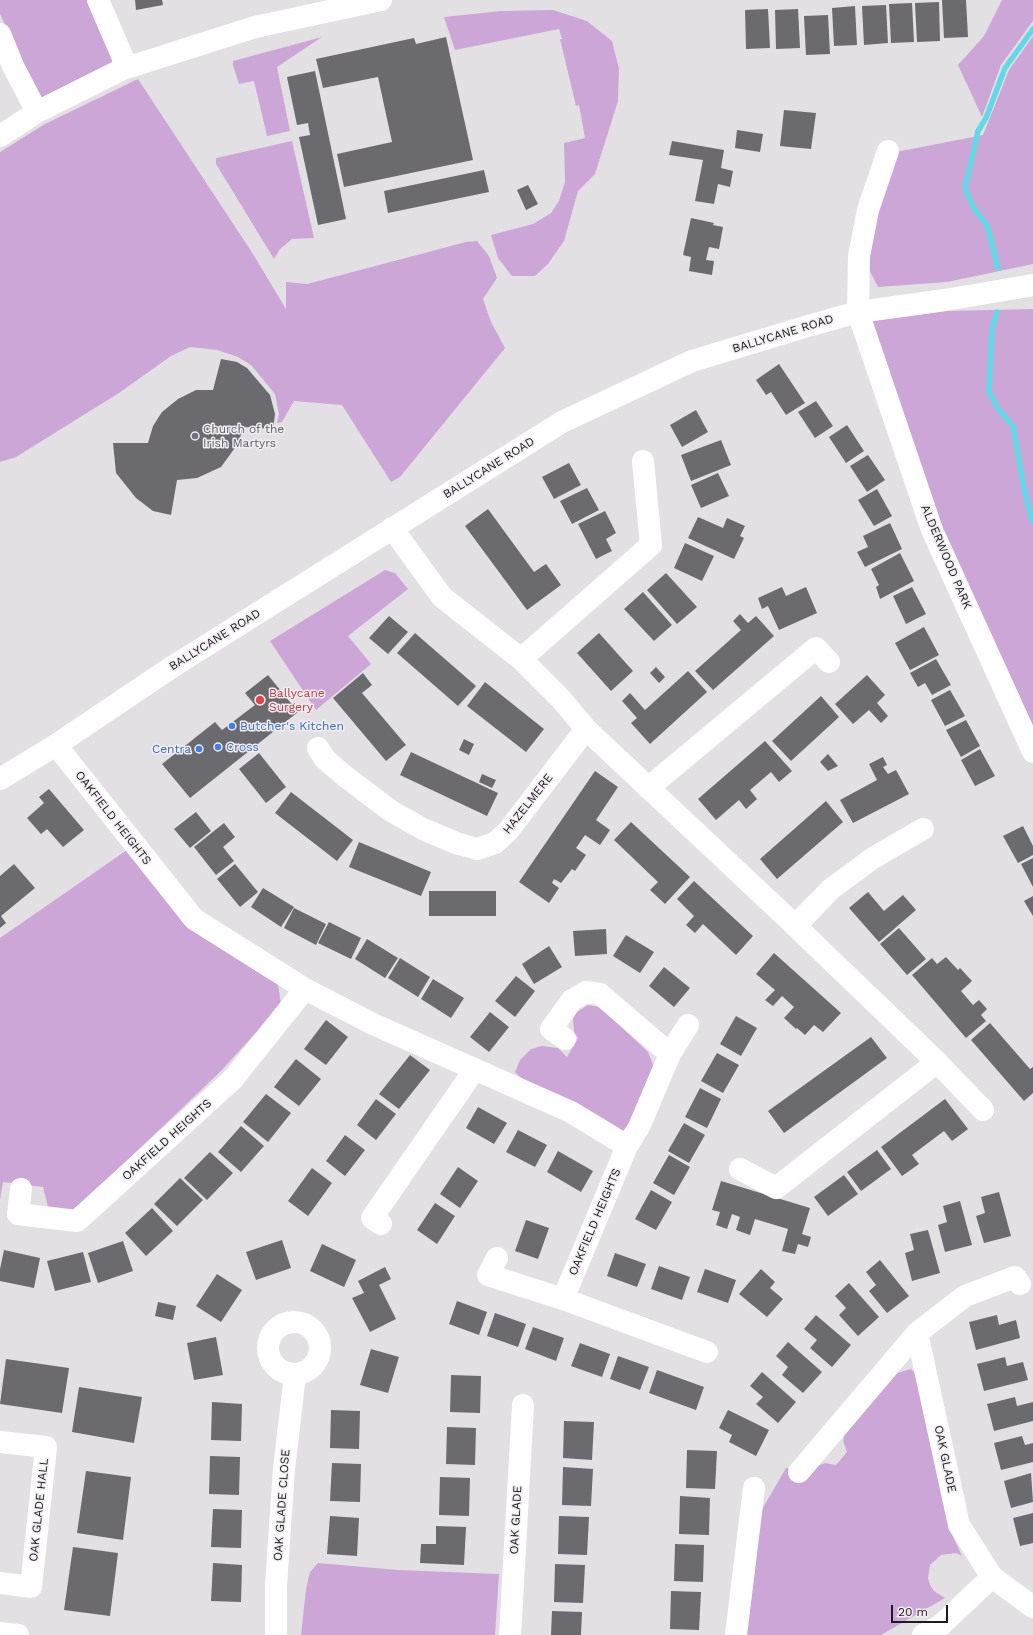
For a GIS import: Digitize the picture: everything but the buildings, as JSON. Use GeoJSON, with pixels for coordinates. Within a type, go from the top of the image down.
{"type":"FeatureCollection","features":[{"type":"Feature","properties":{"kind":"street"},"geometry":{"type":"LineString","coordinates":[[98,0],[123,58],[123,69]]}},
{"type":"Feature","properties":{"kind":"street"},"geometry":{"type":"LineString","coordinates":[[0,136],[37,112],[123,69],[255,27],[381,0]]}},
{"type":"Feature","properties":{"kind":"street"},"geometry":{"type":"LineString","coordinates":[[0,34],[13,66],[37,112]]}},
{"type":"Feature","properties":{"kind":"street","name":"ALDERWOOD PARK"},"geometry":{"type":"LineString","coordinates":[[888,151],[868,210],[859,256],[858,312],[932,530],[1033,752]]}},
{"type":"Feature","properties":{"kind":"street","name":"BALLYCANE ROAD"},"geometry":{"type":"LineString","coordinates":[[0,779],[56,745],[172,667],[562,422],[692,361],[858,312],[945,300],[1033,284]]}},
{"type":"Feature","properties":{"kind":"street"},"geometry":{"type":"LineString","coordinates":[[521,659],[651,545],[643,460]]}},
{"type":"Feature","properties":{"kind":"street"},"geometry":{"type":"LineString","coordinates":[[392,528],[442,597],[521,659],[561,699],[586,729],[937,1062],[983,1110]]}},
{"type":"Feature","properties":{"kind":"street"},"geometry":{"type":"LineString","coordinates":[[648,788],[816,648],[828,662]]}},
{"type":"Feature","properties":{"kind":"street","name":"HAZELMERE"},"geometry":{"type":"LineString","coordinates":[[318,748],[325,759],[391,811],[423,829],[456,843],[477,849],[495,843],[508,831],[586,729]]}},
{"type":"Feature","properties":{"kind":"street","name":"OAKFIELD HEIGHTS"},"geometry":{"type":"LineString","coordinates":[[56,745],[194,919],[305,989],[373,1024],[571,1112],[627,1146]]}},
{"type":"Feature","properties":{"kind":"street"},"geometry":{"type":"LineString","coordinates":[[795,926],[831,889],[873,858],[923,828]]}},
{"type":"Feature","properties":{"kind":"street","name":"OAKFIELD HEIGHTS"},"geometry":{"type":"LineString","coordinates":[[21,1189],[18,1214],[77,1221],[234,1079],[305,989]]}},
{"type":"Feature","properties":{"kind":"street"},"geometry":{"type":"LineString","coordinates":[[565,1039],[551,1029],[572,1000],[586,992],[600,994],[670,1054]]}},
{"type":"Feature","properties":{"kind":"street","name":"OAKFIELD HEIGHTS"},"geometry":{"type":"LineString","coordinates":[[563,1299],[627,1146],[638,1127],[670,1054],[688,1025]]}},
{"type":"Feature","properties":{"kind":"street"},"geometry":{"type":"LineString","coordinates":[[740,1169],[776,1188],[937,1062]]}},
{"type":"Feature","properties":{"kind":"street"},"geometry":{"type":"LineString","coordinates":[[381,1224],[372,1218],[475,1069]]}},
{"type":"Feature","properties":{"kind":"street"},"geometry":{"type":"LineString","coordinates":[[496,1258],[488,1275],[563,1299],[707,1352]]}},
{"type":"Feature","properties":{"kind":"street"},"geometry":{"type":"LineString","coordinates":[[799,1472],[917,1333],[965,1296],[1015,1277],[1020,1284]]}},
{"type":"Feature","properties":{"kind":"street","name":"OAK GLADE"},"geometry":{"type":"LineString","coordinates":[[917,1333],[959,1525],[992,1577],[1033,1607]]}},
{"type":"Feature","properties":{"kind":"street","name":"OAK GLADE CLOSE"},"geometry":{"type":"LineString","coordinates":[[276,1635],[276,1585],[284,1469],[295,1375]]}},
{"type":"Feature","properties":{"kind":"street","name":"OAK GLADE"},"geometry":{"type":"LineString","coordinates":[[510,1635],[523,1405]]}},
{"type":"Feature","properties":{"kind":"street","name":"OAK GLADE HALL"},"geometry":{"type":"LineString","coordinates":[[0,1442],[46,1447],[31,1587],[0,1583]]}},
{"type":"Feature","properties":{"kind":"street"},"geometry":{"type":"LineString","coordinates":[[736,1635],[754,1488]]}},
{"type":"Feature","properties":{"kind":"street"},"geometry":{"type":"LineString","coordinates":[[936,1632],[992,1577]]}},
{"type":"Feature","properties":{"kind":"street"},"geometry":{"type":"LineString","coordinates":[[0,1633],[18,1635]]}},
{"type":"Feature","properties":{"kind":"shaded area"},"geometry":{"type":"Polygon","coordinates":[[[0,0],[88,0],[114,61],[39,99],[0,14],[0,0]]]}},
{"type":"Feature","properties":{"kind":"shaded area"},"geometry":{"type":"Polygon","coordinates":[[[1002,0],[1033,0],[1033,21],[1001,65],[982,117],[958,65],[984,36],[1002,0]]]}},
{"type":"Feature","properties":{"kind":"shaded area"},"geometry":{"type":"Polygon","coordinates":[[[553,10],[587,21],[612,41],[619,69],[618,101],[595,174],[578,191],[564,241],[548,264],[535,276],[512,276],[498,258],[491,235],[533,224],[551,213],[559,201],[565,182],[564,143],[585,138],[579,105],[576,106],[560,39],[562,39],[559,29],[455,50],[444,17],[501,11],[553,10]]]}},
{"type":"Feature","properties":{"kind":"shaded area"},"geometry":{"type":"Polygon","coordinates":[[[1033,36],[1033,264],[947,282],[878,287],[862,256],[891,153],[983,135],[1009,70],[1033,36]]]}},
{"type":"Feature","properties":{"kind":"shaded area"},"geometry":{"type":"Polygon","coordinates":[[[322,37],[277,67],[290,131],[267,136],[254,81],[239,84],[233,61],[322,37]]]}},
{"type":"Feature","properties":{"kind":"shaded area"},"geometry":{"type":"Polygon","coordinates":[[[138,79],[253,254],[286,309],[286,282],[307,284],[466,242],[477,241],[489,256],[497,278],[483,299],[491,322],[505,348],[400,477],[391,482],[342,405],[294,401],[282,422],[277,423],[279,414],[275,394],[251,365],[238,357],[217,350],[190,347],[171,356],[119,393],[16,457],[0,462],[0,152],[45,124],[138,79]]]}},
{"type":"Feature","properties":{"kind":"shaded area"},"geometry":{"type":"Polygon","coordinates":[[[292,141],[314,238],[292,239],[280,249],[274,259],[216,164],[216,158],[292,141]]]}},
{"type":"Feature","properties":{"kind":"shaded area"},"geometry":{"type":"Polygon","coordinates":[[[1033,309],[1033,741],[936,528],[872,321],[946,311],[1033,309]]]}},
{"type":"Feature","properties":{"kind":"shaded area"},"geometry":{"type":"Polygon","coordinates":[[[385,570],[395,573],[408,589],[348,636],[371,664],[316,710],[270,641],[385,570]]]}},
{"type":"Feature","properties":{"kind":"shaded area"},"geometry":{"type":"Polygon","coordinates":[[[127,850],[278,984],[281,1005],[221,1071],[74,1211],[48,1207],[43,1187],[3,1182],[0,1200],[0,938],[127,850]]]}},
{"type":"Feature","properties":{"kind":"shaded area"},"geometry":{"type":"Polygon","coordinates":[[[588,1005],[600,1007],[648,1052],[654,1067],[628,1130],[615,1132],[522,1079],[515,1072],[520,1060],[531,1049],[542,1046],[558,1048],[567,1057],[578,1038],[574,1032],[573,1018],[577,1012],[588,1005]]]}},
{"type":"Feature","properties":{"kind":"shaded area"},"geometry":{"type":"Polygon","coordinates":[[[911,1369],[920,1378],[950,1530],[962,1556],[956,1553],[941,1555],[930,1565],[928,1578],[930,1585],[934,1591],[945,1598],[881,1635],[744,1635],[760,1513],[786,1468],[804,1471],[825,1463],[836,1465],[847,1452],[843,1441],[846,1428],[897,1373],[911,1369]]]}},
{"type":"Feature","properties":{"kind":"shaded area"},"geometry":{"type":"Polygon","coordinates":[[[318,1563],[398,1570],[499,1574],[495,1635],[301,1635],[306,1589],[310,1572],[318,1563]]]}},
{"type":"Feature","properties":{"kind":"waterway"},"geometry":{"type":"LineString","coordinates":[[998,268],[987,225],[973,207],[965,188],[978,131],[986,118],[1005,68],[1033,29]]}},
{"type":"Feature","properties":{"kind":"waterway"},"geometry":{"type":"LineString","coordinates":[[997,312],[992,328],[989,392],[999,410],[1013,426],[1024,489],[1033,522]]}},
{"type":"Feature","properties":{"kind":"place","name":"Church of the Irish Martyrs"},"geometry":{"type":"Point","coordinates":[195,436]}},
{"type":"Feature","properties":{"kind":"place","name":"Ballycane Surgery"},"geometry":{"type":"Point","coordinates":[260,700]}},
{"type":"Feature","properties":{"kind":"place","name":"Butcher's Kitchen"},"geometry":{"type":"Point","coordinates":[232,726]}},
{"type":"Feature","properties":{"kind":"place","name":"Cross"},"geometry":{"type":"Point","coordinates":[218,747]}},
{"type":"Feature","properties":{"kind":"place","name":"Centra"},"geometry":{"type":"Point","coordinates":[199,749]}}]}
